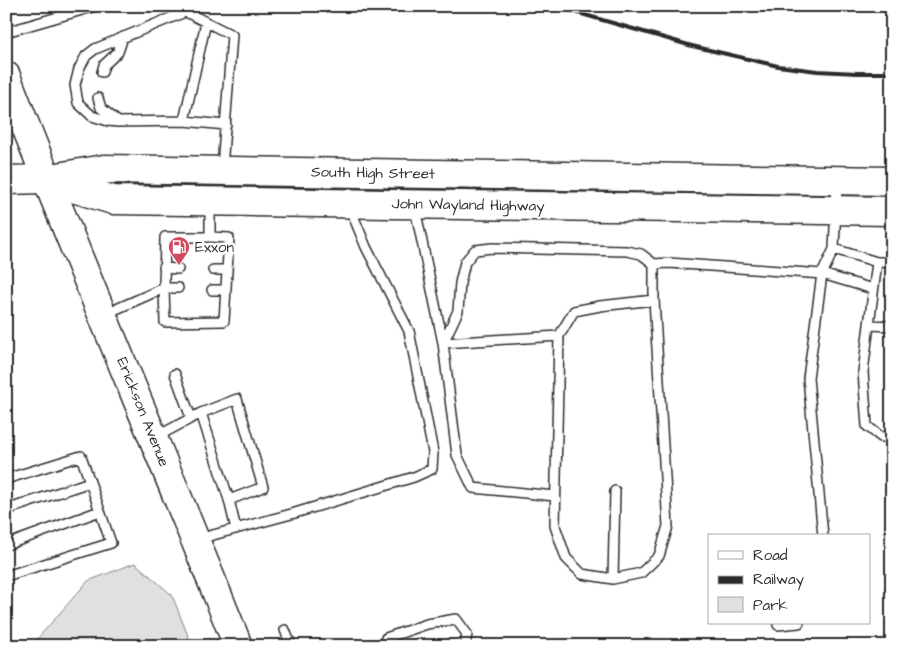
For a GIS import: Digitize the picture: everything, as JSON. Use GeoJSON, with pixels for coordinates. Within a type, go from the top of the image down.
{"type":"FeatureCollection","features":[{"type":"Feature","properties":{"kind":"main road","name":"Erickson Avenue"},"geometry":{"type":"LineString","coordinates":[[6,76],[46,179],[238,646]]}},
{"type":"Feature","properties":{"kind":"main road","name":"South High Street"},"geometry":{"type":"LineString","coordinates":[[6,180],[46,179],[104,168],[837,180]]}},
{"type":"Feature","properties":{"kind":"main road","name":"John Wayland Highway"},"geometry":{"type":"LineString","coordinates":[[46,179],[113,200],[892,211]]}},
{"type":"Feature","properties":{"kind":"main road"},"geometry":{"type":"LineString","coordinates":[[837,180],[892,181]]}},
{"type":"Feature","properties":{"kind":"lane"},"geometry":{"type":"LineString","coordinates":[[6,32],[96,6]]}},
{"type":"Feature","properties":{"kind":"lane"},"geometry":{"type":"LineString","coordinates":[[171,6],[232,35],[222,170]]}},
{"type":"Feature","properties":{"kind":"lane"},"geometry":{"type":"LineString","coordinates":[[185,12],[95,49],[86,56],[75,85],[78,103],[92,116],[108,121],[184,121],[226,125]]}},
{"type":"Feature","properties":{"kind":"lane"},"geometry":{"type":"LineString","coordinates":[[184,121],[206,22]]}},
{"type":"Feature","properties":{"kind":"lane"},"geometry":{"type":"LineString","coordinates":[[102,72],[104,65],[118,52],[123,38]]}},
{"type":"Feature","properties":{"kind":"lane"},"geometry":{"type":"LineString","coordinates":[[98,98],[101,108],[118,122]]}},
{"type":"Feature","properties":{"kind":"lane"},"geometry":{"type":"LineString","coordinates":[[823,534],[808,378],[822,274],[834,249],[837,180]]}},
{"type":"Feature","properties":{"kind":"lane"},"geometry":{"type":"LineString","coordinates":[[210,201],[210,237]]}},
{"type":"Feature","properties":{"kind":"lane"},"geometry":{"type":"LineString","coordinates":[[196,540],[414,478],[432,469],[433,452],[409,331],[366,247],[348,203]]}},
{"type":"Feature","properties":{"kind":"lane"},"geometry":{"type":"LineString","coordinates":[[414,204],[443,343],[458,455],[473,488],[555,496]]}},
{"type":"Feature","properties":{"kind":"lane"},"geometry":{"type":"LineString","coordinates":[[165,237],[228,238],[224,321],[164,322],[164,268],[165,237]]}},
{"type":"Feature","properties":{"kind":"lane"},"geometry":{"type":"LineString","coordinates":[[443,343],[458,311],[460,283],[465,262],[475,250],[492,248],[627,251],[642,254],[654,264],[669,263],[822,274],[873,289]]}},
{"type":"Feature","properties":{"kind":"lane"},"geometry":{"type":"LineString","coordinates":[[834,249],[877,262],[892,262]]}},
{"type":"Feature","properties":{"kind":"lane"},"geometry":{"type":"LineString","coordinates":[[877,262],[863,372],[867,426],[881,437],[892,437]]}},
{"type":"Feature","properties":{"kind":"lane"},"geometry":{"type":"LineString","coordinates":[[654,264],[654,300],[668,526],[659,556],[641,573],[613,579],[582,574],[566,558],[555,526],[559,336],[574,311],[654,300]]}},
{"type":"Feature","properties":{"kind":"lane"},"geometry":{"type":"LineString","coordinates":[[164,268],[178,269]]}},
{"type":"Feature","properties":{"kind":"lane"},"geometry":{"type":"LineString","coordinates":[[213,270],[227,270]]}},
{"type":"Feature","properties":{"kind":"lane"},"geometry":{"type":"LineString","coordinates":[[103,315],[164,288],[178,288]]}},
{"type":"Feature","properties":{"kind":"lane"},"geometry":{"type":"LineString","coordinates":[[212,290],[226,290]]}},
{"type":"Feature","properties":{"kind":"lane"},"geometry":{"type":"LineString","coordinates":[[869,325],[892,326]]}},
{"type":"Feature","properties":{"kind":"lane"},"geometry":{"type":"LineString","coordinates":[[443,343],[559,336]]}},
{"type":"Feature","properties":{"kind":"lane"},"geometry":{"type":"LineString","coordinates":[[175,374],[191,418]]}},
{"type":"Feature","properties":{"kind":"lane"},"geometry":{"type":"LineString","coordinates":[[154,438],[200,413],[237,399],[263,488],[229,500]]}},
{"type":"Feature","properties":{"kind":"lane"},"geometry":{"type":"LineString","coordinates":[[200,413],[229,500],[236,529]]}},
{"type":"Feature","properties":{"kind":"lane"},"geometry":{"type":"LineString","coordinates":[[6,479],[81,456],[111,544],[6,576]]}},
{"type":"Feature","properties":{"kind":"lane"},"geometry":{"type":"LineString","coordinates":[[6,510],[90,482]]}},
{"type":"Feature","properties":{"kind":"lane"},"geometry":{"type":"LineString","coordinates":[[613,579],[615,491]]}},
{"type":"Feature","properties":{"kind":"lane"},"geometry":{"type":"LineString","coordinates":[[6,545],[100,511]]}},
{"type":"Feature","properties":{"kind":"lane"},"geometry":{"type":"LineString","coordinates":[[385,646],[386,638],[427,624],[456,620],[466,634],[465,646]]}},
{"type":"Feature","properties":{"kind":"lane"},"geometry":{"type":"LineString","coordinates":[[285,630],[291,646]]}},
{"type":"Feature","properties":{"kind":"green space"},"geometry":{"type":"Polygon","coordinates":[[[135,563],[172,595],[192,646],[31,646],[88,581],[135,563]]]}},
{"type":"Feature","properties":{"kind":"railway"},"geometry":{"type":"LineString","coordinates":[[554,6],[692,46],[778,66],[817,71],[892,73]]}},
{"type":"Feature","properties":{"kind":"place","name":"Exxon"},"geometry":{"type":"Point","coordinates":[179,266]}}]}
